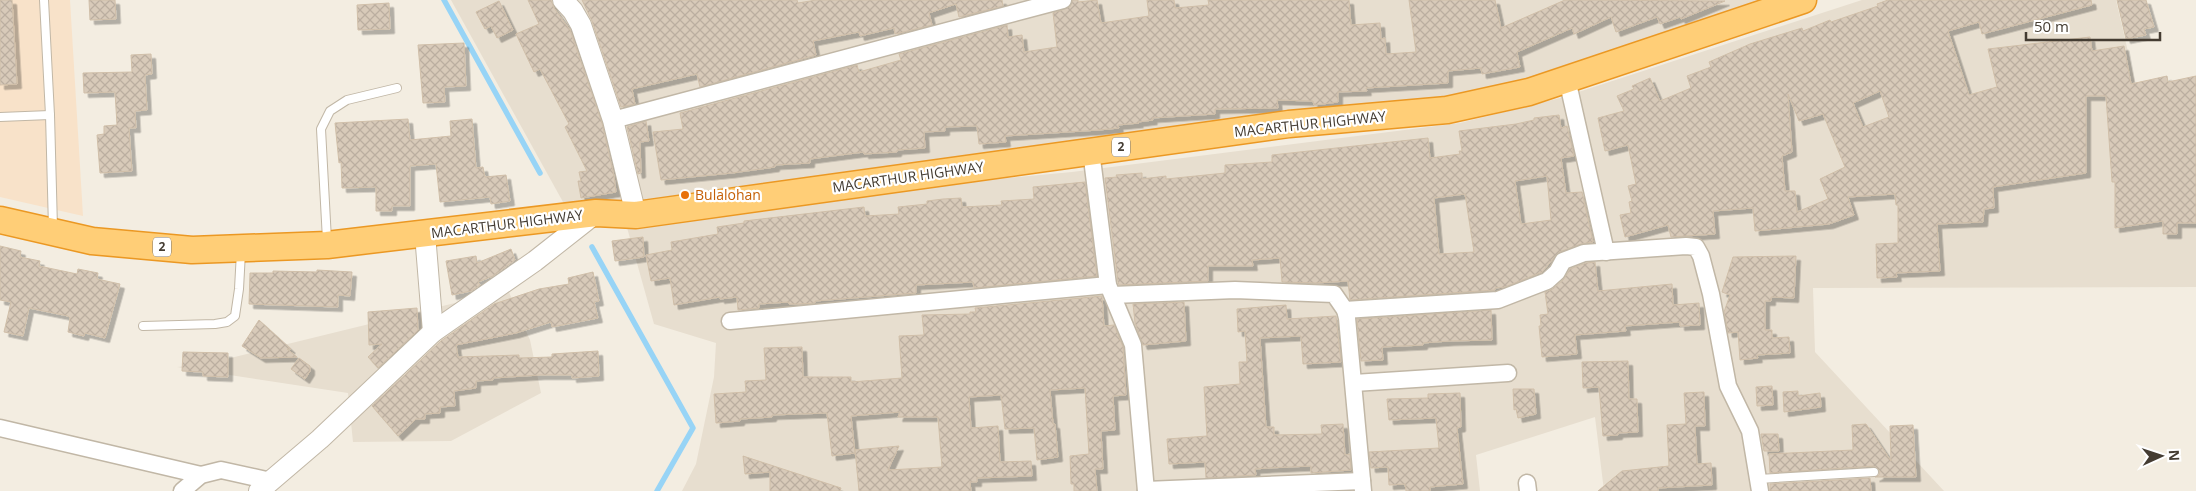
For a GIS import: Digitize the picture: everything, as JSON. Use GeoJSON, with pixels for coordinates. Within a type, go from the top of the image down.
{"type":"FeatureCollection","features":[{"type":"Feature","properties":{"kind":"highway","name":"MACARTHUR HIGHWAY"},"geometry":{"type":"LineString","coordinates":[[0,220],[92,241],[183,249],[327,245],[596,213],[636,215],[1289,124],[1447,110],[1529,92],[1803,0]]}},
{"type":"Feature","properties":{"kind":"street"},"geometry":{"type":"LineString","coordinates":[[563,0],[573,11],[581,25],[612,120],[636,215]]}},
{"type":"Feature","properties":{"kind":"street"},"geometry":{"type":"LineString","coordinates":[[612,120],[1063,0]]}},
{"type":"Feature","properties":{"kind":"street"},"geometry":{"type":"LineString","coordinates":[[1567,79],[1606,252]]}},
{"type":"Feature","properties":{"kind":"street"},"geometry":{"type":"LineString","coordinates":[[730,321],[1110,290],[1235,290],[1334,294],[1345,310],[1354,384],[1362,486],[1146,491],[1133,345],[1110,290],[1091,151]]}},
{"type":"Feature","properties":{"kind":"street"},"geometry":{"type":"LineString","coordinates":[[182,491],[201,475],[221,470],[265,486],[320,439],[433,332],[535,261],[596,213]]}},
{"type":"Feature","properties":{"kind":"street"},"geometry":{"type":"LineString","coordinates":[[426,234],[433,332]]}},
{"type":"Feature","properties":{"kind":"street"},"geometry":{"type":"LineString","coordinates":[[1345,310],[1498,300],[1547,281],[1557,272],[1563,261],[1584,253],[1686,246],[1696,247],[1701,256],[1711,294],[1728,386],[1750,431],[1759,485]]}},
{"type":"Feature","properties":{"kind":"street"},"geometry":{"type":"LineString","coordinates":[[1354,384],[1508,373]]}},
{"type":"Feature","properties":{"kind":"street"},"geometry":{"type":"LineString","coordinates":[[0,428],[201,475]]}},
{"type":"Feature","properties":{"kind":"lane"},"geometry":{"type":"LineString","coordinates":[[44,0],[50,115],[53,232]]}},
{"type":"Feature","properties":{"kind":"lane"},"geometry":{"type":"LineString","coordinates":[[327,245],[321,129],[330,110],[347,100],[397,88]]}},
{"type":"Feature","properties":{"kind":"lane"},"geometry":{"type":"LineString","coordinates":[[0,117],[50,115]]}},
{"type":"Feature","properties":{"kind":"lane"},"geometry":{"type":"LineString","coordinates":[[143,326],[215,324],[227,322],[235,316],[240,289],[241,248]]}},
{"type":"Feature","properties":{"kind":"lane"},"geometry":{"type":"LineString","coordinates":[[1759,485],[1874,472]]}},
{"type":"Feature","properties":{"kind":"shaded area"},"geometry":{"type":"Polygon","coordinates":[[[0,0],[70,0],[83,216],[0,197],[0,0]]]}},
{"type":"Feature","properties":{"kind":"shaded area"},"geometry":{"type":"Polygon","coordinates":[[[451,0],[1774,0],[1490,94],[568,211],[451,0]]]}},
{"type":"Feature","properties":{"kind":"shaded area"},"geometry":{"type":"Polygon","coordinates":[[[1862,0],[2116,0],[2157,177],[2196,169],[2196,287],[1813,288],[1815,352],[1944,491],[1604,491],[1595,417],[1476,455],[1480,491],[682,491],[696,464],[714,377],[716,343],[654,324],[626,224],[789,198],[1072,172],[1460,123],[1560,98],[1862,0]]]}},
{"type":"Feature","properties":{"kind":"shaded area"},"geometry":{"type":"Polygon","coordinates":[[[508,290],[530,340],[541,393],[451,441],[353,442],[348,393],[177,367],[202,365],[508,290]]]}},
{"type":"Feature","properties":{"kind":"building"},"geometry":{"type":"Polygon","coordinates":[[[0,0],[12,0],[17,84],[0,85],[0,0]]]}},
{"type":"Feature","properties":{"kind":"building"},"geometry":{"type":"Polygon","coordinates":[[[89,0],[115,0],[116,19],[90,20],[89,0]]]}},
{"type":"Feature","properties":{"kind":"building"},"geometry":{"type":"Polygon","coordinates":[[[528,0],[551,0],[554,8],[570,30],[602,123],[616,192],[581,198],[578,181],[581,181],[579,172],[587,171],[565,127],[569,124],[540,69],[534,72],[516,34],[539,24],[528,0]]]}},
{"type":"Feature","properties":{"kind":"building"},"geometry":{"type":"Polygon","coordinates":[[[582,0],[797,0],[798,3],[816,0],[1002,0],[1003,6],[959,17],[956,4],[929,13],[932,25],[895,34],[894,28],[860,36],[859,32],[813,41],[816,55],[700,87],[697,74],[632,89],[635,104],[621,107],[592,21],[582,0]]]}},
{"type":"Feature","properties":{"kind":"building"},"geometry":{"type":"Polygon","coordinates":[[[1073,0],[1078,0],[1078,2],[1097,0],[1101,23],[1149,16],[1147,0],[1174,0],[1175,8],[1209,5],[1208,0],[1349,0],[1351,25],[1380,23],[1381,39],[1385,38],[1386,54],[1416,52],[1409,0],[1495,0],[1501,28],[1565,0],[1725,1],[1681,19],[1680,17],[1660,24],[1657,17],[1616,32],[1611,17],[1574,34],[1572,28],[1517,52],[1520,67],[1482,74],[1481,68],[1448,71],[1448,83],[1366,88],[1367,91],[1338,92],[1338,102],[1314,105],[1313,101],[1277,100],[1278,108],[1215,109],[1215,114],[1152,118],[1153,120],[1139,123],[1118,125],[1119,128],[1005,136],[1006,142],[979,144],[977,126],[945,127],[945,131],[924,132],[925,148],[897,150],[897,152],[864,154],[864,152],[810,159],[810,163],[775,165],[775,167],[732,173],[661,180],[653,132],[683,129],[680,113],[857,65],[859,72],[901,60],[899,54],[1007,25],[1008,37],[1022,35],[1024,52],[1057,47],[1053,13],[1070,7],[1073,0]]]}},
{"type":"Feature","properties":{"kind":"building"},"geometry":{"type":"Polygon","coordinates":[[[1888,0],[2091,0],[2092,5],[1982,34],[1979,22],[1948,31],[1969,95],[1997,87],[1988,49],[2090,37],[2092,51],[2124,46],[2131,84],[2167,76],[2168,82],[2196,76],[2196,223],[2177,223],[2177,234],[2163,234],[2163,221],[2115,228],[2115,182],[2112,182],[2106,96],[2086,96],[2086,173],[1993,187],[1994,208],[1984,209],[1983,222],[1937,224],[1940,271],[1896,273],[1897,277],[1877,278],[1876,244],[1898,243],[1898,205],[1896,205],[1895,194],[1848,197],[1854,215],[1829,224],[1755,231],[1753,208],[1713,211],[1715,234],[1671,237],[1668,225],[1625,237],[1620,215],[1631,213],[1629,202],[1632,201],[1628,186],[1636,184],[1628,145],[1605,151],[1598,118],[1624,111],[1617,96],[1634,89],[1632,86],[1650,78],[1660,101],[1691,88],[1687,76],[1711,67],[1709,62],[1750,44],[1802,28],[1803,31],[1830,20],[1831,22],[1878,6],[1877,4],[1888,0]],[[1880,91],[1853,103],[1863,127],[1889,117],[1880,91]],[[1788,94],[1792,152],[1782,156],[1785,191],[1795,191],[1797,212],[1828,199],[1820,179],[1845,167],[1823,114],[1799,121],[1788,94]]]}},
{"type":"Feature","properties":{"kind":"building"},"geometry":{"type":"Polygon","coordinates":[[[2117,0],[2146,0],[2154,27],[2144,29],[2146,35],[2126,39],[2117,0]]]}},
{"type":"Feature","properties":{"kind":"building"},"geometry":{"type":"Polygon","coordinates":[[[499,1],[513,30],[497,38],[491,26],[485,29],[476,12],[499,1]]]}},
{"type":"Feature","properties":{"kind":"building"},"geometry":{"type":"Polygon","coordinates":[[[389,3],[390,29],[358,30],[357,5],[389,3]]]}},
{"type":"Feature","properties":{"kind":"building"},"geometry":{"type":"Polygon","coordinates":[[[464,43],[466,86],[444,87],[445,102],[423,103],[418,45],[464,43]]]}},
{"type":"Feature","properties":{"kind":"building"},"geometry":{"type":"Polygon","coordinates":[[[151,54],[152,74],[145,75],[147,110],[135,111],[136,128],[129,128],[132,171],[100,173],[97,135],[104,134],[104,126],[117,125],[115,92],[84,93],[83,73],[132,72],[131,55],[151,54]]]}},
{"type":"Feature","properties":{"kind":"building"},"geometry":{"type":"Polygon","coordinates":[[[1559,115],[1561,128],[1567,126],[1574,156],[1561,158],[1566,193],[1582,192],[1593,242],[1559,252],[1542,272],[1505,287],[1495,288],[1495,290],[1350,300],[1348,281],[1316,283],[1282,282],[1280,258],[1252,260],[1253,266],[1208,266],[1208,281],[1119,285],[1105,178],[1142,173],[1142,179],[1166,176],[1166,179],[1225,173],[1225,165],[1272,162],[1272,155],[1428,138],[1430,158],[1460,154],[1459,151],[1462,151],[1459,131],[1516,124],[1534,120],[1534,118],[1559,115]],[[1547,176],[1515,181],[1521,224],[1551,220],[1547,176]],[[1465,194],[1434,198],[1439,254],[1474,252],[1465,194]]]}},
{"type":"Feature","properties":{"kind":"building"},"geometry":{"type":"Polygon","coordinates":[[[408,119],[410,140],[451,136],[450,121],[472,119],[476,168],[483,167],[485,177],[506,175],[510,201],[491,204],[490,197],[440,202],[436,164],[410,166],[410,206],[392,206],[392,211],[376,211],[376,187],[342,188],[341,162],[339,163],[335,123],[408,119]]]}},
{"type":"Feature","properties":{"kind":"building"},"geometry":{"type":"Polygon","coordinates":[[[646,121],[649,141],[640,142],[641,173],[638,174],[627,127],[646,121]]]}},
{"type":"Feature","properties":{"kind":"building"},"geometry":{"type":"Polygon","coordinates":[[[1085,182],[1097,276],[974,288],[973,282],[916,285],[916,293],[815,301],[815,303],[759,304],[759,308],[738,310],[737,297],[720,299],[720,297],[674,305],[670,278],[651,281],[646,255],[672,250],[671,242],[718,234],[717,227],[744,223],[744,221],[864,207],[865,216],[899,214],[898,207],[927,204],[927,201],[943,199],[961,198],[962,207],[1002,205],[1001,201],[1034,199],[1033,187],[1085,182]]]}},
{"type":"Feature","properties":{"kind":"building"},"geometry":{"type":"Polygon","coordinates":[[[643,237],[644,257],[615,261],[612,241],[643,237]]]}},
{"type":"Feature","properties":{"kind":"building"},"geometry":{"type":"Polygon","coordinates":[[[0,246],[21,251],[20,257],[40,261],[39,266],[77,274],[78,269],[98,273],[97,279],[120,284],[105,338],[85,333],[84,336],[68,332],[70,318],[68,316],[29,308],[23,336],[4,332],[11,302],[0,300],[0,246]]]}},
{"type":"Feature","properties":{"kind":"building"},"geometry":{"type":"Polygon","coordinates":[[[511,249],[515,260],[493,276],[478,282],[480,285],[471,291],[452,295],[446,261],[476,256],[477,263],[511,249]]]}},
{"type":"Feature","properties":{"kind":"building"},"geometry":{"type":"Polygon","coordinates":[[[1796,256],[1794,298],[1771,297],[1771,301],[1765,301],[1765,330],[1772,330],[1772,338],[1789,337],[1790,353],[1757,355],[1758,358],[1740,360],[1738,332],[1728,333],[1724,312],[1730,295],[1722,292],[1733,257],[1796,256]]]}},
{"type":"Feature","properties":{"kind":"building"},"geometry":{"type":"Polygon","coordinates":[[[1595,262],[1598,291],[1672,284],[1673,305],[1699,303],[1700,325],[1680,326],[1680,322],[1625,326],[1626,331],[1575,335],[1577,354],[1542,357],[1539,326],[1541,326],[1540,315],[1548,314],[1545,292],[1553,289],[1564,279],[1570,269],[1595,262]]]}},
{"type":"Feature","properties":{"kind":"building"},"geometry":{"type":"Polygon","coordinates":[[[317,270],[352,272],[350,296],[338,295],[338,307],[249,304],[250,273],[273,273],[273,271],[317,272],[317,270]]]}},
{"type":"Feature","properties":{"kind":"building"},"geometry":{"type":"Polygon","coordinates":[[[593,272],[599,301],[594,302],[598,318],[552,327],[551,322],[516,333],[456,345],[458,357],[519,355],[519,358],[552,357],[552,354],[598,351],[599,376],[572,378],[572,375],[540,375],[476,381],[476,388],[454,391],[455,406],[440,407],[440,413],[425,414],[425,419],[416,419],[398,436],[372,406],[441,341],[494,304],[539,289],[569,284],[568,278],[593,272]]]}},
{"type":"Feature","properties":{"kind":"building"},"geometry":{"type":"Polygon","coordinates":[[[1102,296],[1104,326],[1114,325],[1123,347],[1126,395],[1113,396],[1115,430],[1101,431],[1103,469],[1095,469],[1097,491],[1074,491],[1074,484],[1071,484],[1070,456],[1089,454],[1085,388],[1050,390],[1058,457],[1037,460],[1034,428],[1005,429],[1001,395],[969,397],[971,428],[998,426],[1000,462],[1031,461],[1032,476],[977,478],[977,482],[970,482],[971,491],[859,491],[855,450],[899,446],[888,470],[942,467],[938,417],[898,417],[900,412],[851,416],[855,453],[832,456],[827,413],[772,415],[772,417],[716,423],[714,394],[746,392],[745,381],[766,380],[764,348],[802,347],[803,377],[851,377],[851,382],[902,378],[899,336],[924,335],[922,315],[970,314],[970,312],[976,312],[975,308],[1102,296]]]}},
{"type":"Feature","properties":{"kind":"building"},"geometry":{"type":"Polygon","coordinates":[[[1184,302],[1186,341],[1143,345],[1135,323],[1133,304],[1184,302]]]}},
{"type":"Feature","properties":{"kind":"building"},"geometry":{"type":"Polygon","coordinates":[[[1286,305],[1287,319],[1336,316],[1341,362],[1303,364],[1301,336],[1260,338],[1266,427],[1274,427],[1274,435],[1322,434],[1321,425],[1343,424],[1345,455],[1350,454],[1351,470],[1311,473],[1311,466],[1268,468],[1255,469],[1256,475],[1206,478],[1205,462],[1169,464],[1167,439],[1207,436],[1204,387],[1240,384],[1239,362],[1247,362],[1245,331],[1238,332],[1237,309],[1286,305]]]}},
{"type":"Feature","properties":{"kind":"building"},"geometry":{"type":"Polygon","coordinates":[[[417,308],[418,330],[378,368],[368,357],[382,344],[369,345],[368,312],[417,308]]]}},
{"type":"Feature","properties":{"kind":"building"},"geometry":{"type":"Polygon","coordinates":[[[1491,310],[1492,340],[1449,341],[1423,343],[1423,345],[1382,347],[1383,360],[1361,361],[1357,319],[1491,310]]]}},
{"type":"Feature","properties":{"kind":"building"},"geometry":{"type":"Polygon","coordinates":[[[259,320],[291,349],[287,349],[297,357],[261,358],[242,346],[259,320]]]}},
{"type":"Feature","properties":{"kind":"building"},"geometry":{"type":"Polygon","coordinates":[[[183,352],[228,353],[228,377],[203,376],[203,372],[182,371],[183,352]]]}},
{"type":"Feature","properties":{"kind":"building"},"geometry":{"type":"Polygon","coordinates":[[[299,358],[310,366],[310,371],[305,379],[291,369],[299,358]]]}},
{"type":"Feature","properties":{"kind":"building"},"geometry":{"type":"Polygon","coordinates":[[[1628,361],[1629,399],[1637,399],[1638,432],[1603,436],[1599,387],[1583,388],[1582,362],[1628,361]]]}},
{"type":"Feature","properties":{"kind":"building"},"geometry":{"type":"Polygon","coordinates":[[[1772,386],[1773,405],[1757,406],[1756,387],[1772,386]]]}},
{"type":"Feature","properties":{"kind":"building"},"geometry":{"type":"Polygon","coordinates":[[[1513,389],[1534,389],[1536,414],[1518,418],[1516,409],[1514,410],[1513,389]]]}},
{"type":"Feature","properties":{"kind":"building"},"geometry":{"type":"Polygon","coordinates":[[[1798,391],[1798,396],[1820,393],[1821,407],[1784,412],[1783,392],[1798,391]]]}},
{"type":"Feature","properties":{"kind":"building"},"geometry":{"type":"Polygon","coordinates":[[[1704,392],[1705,426],[1695,426],[1697,464],[1711,463],[1712,485],[1658,488],[1658,491],[1598,491],[1622,471],[1669,466],[1667,425],[1686,424],[1684,393],[1704,392]]]}},
{"type":"Feature","properties":{"kind":"building"},"geometry":{"type":"Polygon","coordinates":[[[1460,393],[1461,427],[1457,428],[1463,484],[1430,487],[1430,491],[1406,491],[1405,484],[1389,485],[1388,467],[1371,468],[1369,452],[1439,448],[1436,418],[1389,420],[1387,399],[1428,398],[1428,394],[1460,393]]]}},
{"type":"Feature","properties":{"kind":"building"},"geometry":{"type":"Polygon","coordinates":[[[1866,424],[1891,461],[1890,426],[1913,425],[1916,477],[1875,477],[1879,475],[1880,471],[1874,466],[1770,473],[1769,454],[1853,450],[1852,425],[1866,424]]]}},
{"type":"Feature","properties":{"kind":"building"},"geometry":{"type":"Polygon","coordinates":[[[1761,434],[1778,434],[1779,451],[1764,451],[1761,434]]]}},
{"type":"Feature","properties":{"kind":"building"},"geometry":{"type":"Polygon","coordinates":[[[743,456],[841,488],[840,491],[770,491],[770,472],[745,474],[743,456]]]}},
{"type":"Feature","properties":{"kind":"building"},"geometry":{"type":"Polygon","coordinates":[[[1870,478],[1871,491],[1770,491],[1770,484],[1870,478]]]}},
{"type":"Feature","properties":{"kind":"waterway"},"geometry":{"type":"LineString","coordinates":[[444,0],[540,173]]}},
{"type":"Feature","properties":{"kind":"waterway"},"geometry":{"type":"LineString","coordinates":[[592,247],[693,428],[657,491]]}},
{"type":"Feature","properties":{"kind":"place","name":"Bulalohan"},"geometry":{"type":"Point","coordinates":[685,195]}}]}
